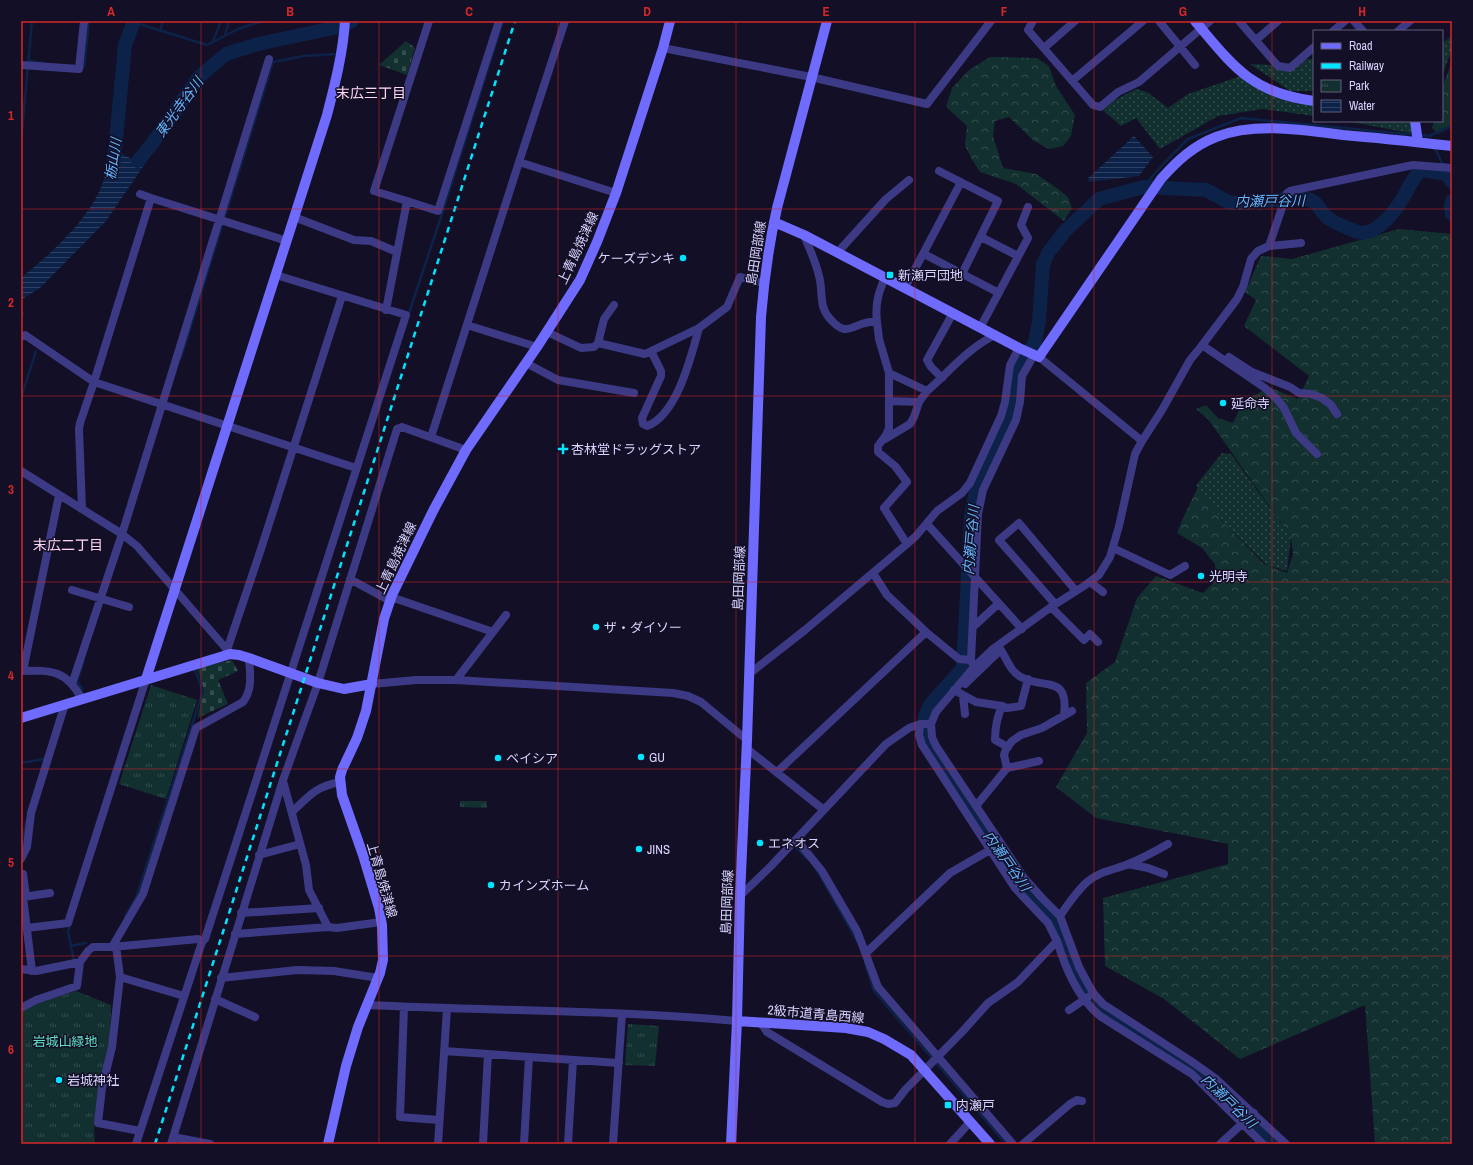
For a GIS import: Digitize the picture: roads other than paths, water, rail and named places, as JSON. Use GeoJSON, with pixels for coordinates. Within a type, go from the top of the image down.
{"type":"FeatureCollection","features":[{"type":"Feature","properties":{"kind":"main road"},"geometry":{"type":"LineString","coordinates":[[146,679],[327,115],[336,79],[344,37],[345,21]]}},
{"type":"Feature","properties":{"kind":"main road","name":"上青島焼津線"},"geometry":{"type":"LineString","coordinates":[[328,1144],[346,1066],[358,1027],[378,978],[383,960],[381,922],[375,891],[342,795],[340,782],[342,770],[360,730],[366,711],[384,619],[391,599],[433,511],[466,450],[537,347],[580,280],[616,193],[663,48],[670,21]]}},
{"type":"Feature","properties":{"kind":"main road","name":"島田岡部線"},"geometry":{"type":"LineString","coordinates":[[731,1144],[747,744],[758,380],[764,283],[774,222],[827,21]]}},
{"type":"Feature","properties":{"kind":"main road"},"geometry":{"type":"LineString","coordinates":[[1199,25],[1236,68],[1252,81],[1279,93],[1313,101]]}},
{"type":"Feature","properties":{"kind":"main road"},"geometry":{"type":"LineString","coordinates":[[774,222],[804,235],[1036,356],[1161,179],[1173,165],[1196,147],[1215,137],[1240,130],[1293,130],[1419,135],[1440,144],[1452,146]]}},
{"type":"Feature","properties":{"kind":"main road"},"geometry":{"type":"LineString","coordinates":[[21,718],[229,652],[291,672],[318,683],[344,689],[372,684]]}},
{"type":"Feature","properties":{"kind":"main road","name":"2級市道青島西線"},"geometry":{"type":"LineString","coordinates":[[737,1021],[846,1028],[868,1032],[897,1045],[911,1055],[990,1144]]}},
{"type":"Feature","properties":{"kind":"street"},"geometry":{"type":"LineString","coordinates":[[21,64],[79,69],[84,21]]}},
{"type":"Feature","properties":{"kind":"street"},"geometry":{"type":"LineString","coordinates":[[429,21],[374,191],[438,210],[499,21]]}},
{"type":"Feature","properties":{"kind":"street"},"geometry":{"type":"LineString","coordinates":[[432,437],[565,21]]}},
{"type":"Feature","properties":{"kind":"street"},"geometry":{"type":"LineString","coordinates":[[663,48],[811,78],[927,104],[991,21]]}},
{"type":"Feature","properties":{"kind":"street"},"geometry":{"type":"LineString","coordinates":[[1033,21],[1028,30],[1093,105],[1100,108],[1118,92],[1139,82],[1180,46],[1199,25],[1210,21]]}},
{"type":"Feature","properties":{"kind":"street"},"geometry":{"type":"LineString","coordinates":[[1044,48],[1075,21]]}},
{"type":"Feature","properties":{"kind":"street"},"geometry":{"type":"LineString","coordinates":[[1072,81],[1143,21]]}},
{"type":"Feature","properties":{"kind":"street"},"geometry":{"type":"LineString","coordinates":[[1159,21],[1196,65]]}},
{"type":"Feature","properties":{"kind":"street"},"geometry":{"type":"LineString","coordinates":[[1239,21],[1278,66],[1290,68],[1313,48]]}},
{"type":"Feature","properties":{"kind":"street"},"geometry":{"type":"LineString","coordinates":[[1256,40],[1278,21]]}},
{"type":"Feature","properties":{"kind":"street"},"geometry":{"type":"LineString","coordinates":[[1334,30],[1345,21]]}},
{"type":"Feature","properties":{"kind":"street"},"geometry":{"type":"LineString","coordinates":[[1354,21],[1362,30]]}},
{"type":"Feature","properties":{"kind":"street"},"geometry":{"type":"LineString","coordinates":[[1399,30],[1410,21]]}},
{"type":"Feature","properties":{"kind":"street"},"geometry":{"type":"LineString","coordinates":[[72,684],[125,536],[163,404],[269,58]]}},
{"type":"Feature","properties":{"kind":"street"},"geometry":{"type":"LineString","coordinates":[[519,162],[616,193]]}},
{"type":"Feature","properties":{"kind":"street"},"geometry":{"type":"LineString","coordinates":[[1269,246],[1285,199],[1290,191],[1413,165],[1448,168]]}},
{"type":"Feature","properties":{"kind":"street"},"geometry":{"type":"LineString","coordinates":[[939,171],[998,201],[962,274]]}},
{"type":"Feature","properties":{"kind":"street"},"geometry":{"type":"LineString","coordinates":[[837,253],[886,199],[909,180]]}},
{"type":"Feature","properties":{"kind":"street"},"geometry":{"type":"LineString","coordinates":[[905,288],[961,182]]}},
{"type":"Feature","properties":{"kind":"street"},"geometry":{"type":"LineString","coordinates":[[140,194],[287,241]]}},
{"type":"Feature","properties":{"kind":"street"},"geometry":{"type":"LineString","coordinates":[[82,510],[79,429],[151,198]]}},
{"type":"Feature","properties":{"kind":"street"},"geometry":{"type":"LineString","coordinates":[[386,310],[407,201]]}},
{"type":"Feature","properties":{"kind":"street"},"geometry":{"type":"LineString","coordinates":[[980,328],[1028,238],[1021,225],[1028,208]]}},
{"type":"Feature","properties":{"kind":"street"},"geometry":{"type":"LineString","coordinates":[[294,217],[354,240],[372,241],[397,252]]}},
{"type":"Feature","properties":{"kind":"street"},"geometry":{"type":"LineString","coordinates":[[804,235],[819,277],[823,308],[830,320],[842,329],[849,328],[863,322],[877,322]]}},
{"type":"Feature","properties":{"kind":"street"},"geometry":{"type":"LineString","coordinates":[[981,237],[1018,256]]}},
{"type":"Feature","properties":{"kind":"street"},"geometry":{"type":"LineString","coordinates":[[973,663],[1099,575],[1110,557],[1119,526],[1135,454],[1190,360],[1204,344],[1237,299],[1243,287],[1251,259],[1258,251],[1269,246],[1301,243]]}},
{"type":"Feature","properties":{"kind":"street"},"geometry":{"type":"LineString","coordinates":[[924,254],[999,293]]}},
{"type":"Feature","properties":{"kind":"street"},"geometry":{"type":"LineString","coordinates":[[136,1144],[202,942],[205,939],[406,315],[276,275]]}},
{"type":"Feature","properties":{"kind":"street"},"geometry":{"type":"LineString","coordinates":[[598,343],[645,354],[699,328],[727,307],[740,277],[764,283]]}},
{"type":"Feature","properties":{"kind":"street"},"geometry":{"type":"LineString","coordinates":[[885,278],[879,291],[876,307],[879,339],[889,373],[889,428],[886,436],[878,446],[878,452],[895,466],[907,482],[884,508],[907,544]]}},
{"type":"Feature","properties":{"kind":"street"},"geometry":{"type":"LineString","coordinates":[[229,652],[342,296]]}},
{"type":"Feature","properties":{"kind":"street"},"geometry":{"type":"LineString","coordinates":[[547,332],[581,348],[594,347],[598,343],[604,319],[614,305]]}},
{"type":"Feature","properties":{"kind":"street"},"geometry":{"type":"LineString","coordinates":[[942,378],[931,367],[927,360],[953,313]]}},
{"type":"Feature","properties":{"kind":"street"},"geometry":{"type":"LineString","coordinates":[[467,325],[537,347]]}},
{"type":"Feature","properties":{"kind":"street"},"geometry":{"type":"LineString","coordinates":[[651,351],[661,371],[661,376],[642,418],[643,424],[647,426],[657,421],[670,406],[681,384],[699,328]]}},
{"type":"Feature","properties":{"kind":"street"},"geometry":{"type":"LineString","coordinates":[[21,337],[25,335],[94,382],[356,468]]}},
{"type":"Feature","properties":{"kind":"street"},"geometry":{"type":"LineString","coordinates":[[880,442],[910,424],[919,402],[927,391],[963,356],[980,342],[995,335]]}},
{"type":"Feature","properties":{"kind":"street"},"geometry":{"type":"LineString","coordinates":[[1204,344],[1252,372],[1290,387],[1299,393],[1311,394],[1322,398],[1331,405],[1337,414]]}},
{"type":"Feature","properties":{"kind":"street"},"geometry":{"type":"LineString","coordinates":[[1204,344],[1265,388],[1276,398],[1284,408],[1296,433],[1318,454]]}},
{"type":"Feature","properties":{"kind":"street"},"geometry":{"type":"LineString","coordinates":[[749,674],[873,573],[907,544],[927,524],[937,511],[962,493],[970,483],[1001,416],[1005,402],[1010,366],[1021,349]]}},
{"type":"Feature","properties":{"kind":"street"},"geometry":{"type":"LineString","coordinates":[[965,714],[958,693],[973,663],[973,627],[978,514],[983,490],[1016,420],[1020,402],[1022,376],[1036,356],[1142,441]]}},
{"type":"Feature","properties":{"kind":"street"},"geometry":{"type":"LineString","coordinates":[[526,363],[558,380],[634,393]]}},
{"type":"Feature","properties":{"kind":"street"},"geometry":{"type":"LineString","coordinates":[[889,373],[927,391]]}},
{"type":"Feature","properties":{"kind":"street"},"geometry":{"type":"LineString","coordinates":[[889,401],[919,402]]}},
{"type":"Feature","properties":{"kind":"street"},"geometry":{"type":"LineString","coordinates":[[210,1144],[172,1140],[241,913],[283,780],[318,683],[396,429],[402,427],[466,450]]}},
{"type":"Feature","properties":{"kind":"street"},"geometry":{"type":"LineString","coordinates":[[21,471],[125,536],[138,546],[229,652]]}},
{"type":"Feature","properties":{"kind":"street"},"geometry":{"type":"LineString","coordinates":[[59,495],[22,671],[48,670],[63,677],[72,684],[82,699]]}},
{"type":"Feature","properties":{"kind":"street"},"geometry":{"type":"LineString","coordinates":[[1076,591],[1019,523],[999,540],[1053,606],[1084,640],[1090,634],[1098,642]]}},
{"type":"Feature","properties":{"kind":"street"},"geometry":{"type":"LineString","coordinates":[[927,524],[998,604],[1018,632]]}},
{"type":"Feature","properties":{"kind":"street"},"geometry":{"type":"LineString","coordinates":[[1112,548],[1170,575],[1185,566]]}},
{"type":"Feature","properties":{"kind":"street"},"geometry":{"type":"LineString","coordinates":[[873,573],[887,595],[926,632],[959,659],[973,663]]}},
{"type":"Feature","properties":{"kind":"street"},"geometry":{"type":"LineString","coordinates":[[350,579],[391,599],[493,632]]}},
{"type":"Feature","properties":{"kind":"street"},"geometry":{"type":"LineString","coordinates":[[1090,582],[1103,592]]}},
{"type":"Feature","properties":{"kind":"street"},"geometry":{"type":"LineString","coordinates":[[72,590],[130,607]]}},
{"type":"Feature","properties":{"kind":"street"},"geometry":{"type":"LineString","coordinates":[[973,627],[998,604]]}},
{"type":"Feature","properties":{"kind":"street"},"geometry":{"type":"LineString","coordinates":[[456,680],[506,616]]}},
{"type":"Feature","properties":{"kind":"street"},"geometry":{"type":"LineString","coordinates":[[777,772],[926,632]]}},
{"type":"Feature","properties":{"kind":"street"},"geometry":{"type":"LineString","coordinates":[[1018,632],[1008,645],[992,658],[958,693],[936,712],[931,724],[932,737],[936,746],[1024,878],[1059,915],[1081,971],[1094,994],[1107,1006],[1215,1078],[1286,1144]]}},
{"type":"Feature","properties":{"kind":"street"},"geometry":{"type":"LineString","coordinates":[[1001,650],[1012,669],[1021,677],[1052,685],[1060,690],[1064,698],[1064,715]]}},
{"type":"Feature","properties":{"kind":"street"},"geometry":{"type":"LineString","coordinates":[[140,1131],[98,1123],[102,1088],[112,1047],[120,977],[114,947],[143,894],[196,728],[243,702],[248,696],[250,689],[250,658]]}},
{"type":"Feature","properties":{"kind":"street"},"geometry":{"type":"LineString","coordinates":[[27,928],[68,923],[146,679]]}},
{"type":"Feature","properties":{"kind":"street"},"geometry":{"type":"LineString","coordinates":[[958,693],[976,702],[1007,708],[1021,706],[1028,679]]}},
{"type":"Feature","properties":{"kind":"street"},"geometry":{"type":"LineString","coordinates":[[372,684],[416,680],[456,680],[673,693],[688,696],[701,702],[777,772],[824,810]]}},
{"type":"Feature","properties":{"kind":"street"},"geometry":{"type":"LineString","coordinates":[[21,859],[27,847],[31,813],[65,704]]}},
{"type":"Feature","properties":{"kind":"street"},"geometry":{"type":"LineString","coordinates":[[1002,706],[998,715],[995,740],[1008,746]]}},
{"type":"Feature","properties":{"kind":"street"},"geometry":{"type":"LineString","coordinates":[[1007,768],[1004,755],[1012,741],[1021,735],[1042,728],[1072,710]]}},
{"type":"Feature","properties":{"kind":"street"},"geometry":{"type":"LineString","coordinates":[[740,896],[886,744],[909,728],[920,724],[931,724]]}},
{"type":"Feature","properties":{"kind":"street"},"geometry":{"type":"LineString","coordinates":[[920,724],[919,735],[922,744],[1015,888],[1048,923],[1057,941],[1066,970],[1090,1008],[1100,1016],[1192,1074],[1263,1144]]}},
{"type":"Feature","properties":{"kind":"street"},"geometry":{"type":"LineString","coordinates":[[976,806],[1007,768],[1039,761]]}},
{"type":"Feature","properties":{"kind":"street"},"geometry":{"type":"LineString","coordinates":[[283,780],[306,865],[309,890],[328,927]]}},
{"type":"Feature","properties":{"kind":"street"},"geometry":{"type":"LineString","coordinates":[[292,812],[315,790],[326,784],[340,782]]}},
{"type":"Feature","properties":{"kind":"street"},"geometry":{"type":"LineString","coordinates":[[978,831],[988,825]]}},
{"type":"Feature","properties":{"kind":"street"},"geometry":{"type":"LineString","coordinates":[[796,839],[822,871],[857,931],[878,987],[1013,1144]]}},
{"type":"Feature","properties":{"kind":"street"},"geometry":{"type":"LineString","coordinates":[[259,856],[300,844]]}},
{"type":"Feature","properties":{"kind":"street"},"geometry":{"type":"LineString","coordinates":[[1048,923],[1059,915],[1087,882],[1098,874],[1128,864],[1168,844]]}},
{"type":"Feature","properties":{"kind":"street"},"geometry":{"type":"LineString","coordinates":[[866,953],[950,873],[990,850]]}},
{"type":"Feature","properties":{"kind":"street"},"geometry":{"type":"LineString","coordinates":[[1128,864],[1148,868],[1164,874]]}},
{"type":"Feature","properties":{"kind":"street"},"geometry":{"type":"LineString","coordinates":[[23,874],[23,897],[32,971]]}},
{"type":"Feature","properties":{"kind":"street"},"geometry":{"type":"LineString","coordinates":[[23,897],[50,893]]}},
{"type":"Feature","properties":{"kind":"street"},"geometry":{"type":"LineString","coordinates":[[241,913],[318,908]]}},
{"type":"Feature","properties":{"kind":"street"},"geometry":{"type":"LineString","coordinates":[[235,934],[328,927],[337,928],[381,922]]}},
{"type":"Feature","properties":{"kind":"street"},"geometry":{"type":"LineString","coordinates":[[21,1008],[36,1000],[77,986],[80,962],[92,947],[114,947],[198,939],[202,942]]}},
{"type":"Feature","properties":{"kind":"street"},"geometry":{"type":"LineString","coordinates":[[761,1023],[767,1032],[882,1102],[888,1104],[894,1103],[988,1003],[1018,982],[1057,941]]}},
{"type":"Feature","properties":{"kind":"street"},"geometry":{"type":"LineString","coordinates":[[21,969],[36,971],[80,962]]}},
{"type":"Feature","properties":{"kind":"street"},"geometry":{"type":"LineString","coordinates":[[221,978],[297,970],[334,971],[378,978]]}},
{"type":"Feature","properties":{"kind":"street"},"geometry":{"type":"LineString","coordinates":[[1070,976],[1081,971]]}},
{"type":"Feature","properties":{"kind":"street"},"geometry":{"type":"LineString","coordinates":[[120,977],[184,996]]}},
{"type":"Feature","properties":{"kind":"street"},"geometry":{"type":"LineString","coordinates":[[1069,1010],[1094,994]]}},
{"type":"Feature","properties":{"kind":"street"},"geometry":{"type":"LineString","coordinates":[[215,999],[255,1017]]}},
{"type":"Feature","properties":{"kind":"street"},"geometry":{"type":"LineString","coordinates":[[367,1005],[622,1014],[737,1021]]}},
{"type":"Feature","properties":{"kind":"street"},"geometry":{"type":"LineString","coordinates":[[1100,1016],[1107,1006]]}},
{"type":"Feature","properties":{"kind":"street"},"geometry":{"type":"LineString","coordinates":[[404,1007],[400,1117],[440,1120]]}},
{"type":"Feature","properties":{"kind":"street"},"geometry":{"type":"LineString","coordinates":[[438,1144],[447,1008]]}},
{"type":"Feature","properties":{"kind":"street"},"geometry":{"type":"LineString","coordinates":[[613,1144],[622,1014]]}},
{"type":"Feature","properties":{"kind":"street"},"geometry":{"type":"LineString","coordinates":[[444,1051],[619,1063]]}},
{"type":"Feature","properties":{"kind":"street"},"geometry":{"type":"LineString","coordinates":[[482,1144],[488,1054]]}},
{"type":"Feature","properties":{"kind":"street"},"geometry":{"type":"LineString","coordinates":[[524,1144],[529,1057]]}},
{"type":"Feature","properties":{"kind":"street"},"geometry":{"type":"LineString","coordinates":[[568,1144],[573,1060]]}},
{"type":"Feature","properties":{"kind":"street"},"geometry":{"type":"LineString","coordinates":[[1023,1144],[1070,1104],[1076,1100],[1082,1101]]}},
{"type":"Feature","properties":{"kind":"street"},"geometry":{"type":"LineString","coordinates":[[1220,1144],[1254,1113]]}},
{"type":"Feature","properties":{"kind":"street"},"geometry":{"type":"LineString","coordinates":[[950,1144],[970,1122]]}},
{"type":"Feature","properties":{"kind":"water"},"geometry":{"type":"Polygon","coordinates":[[[1134,136],[1153,157],[1139,176],[1089,182],[1088,178],[1134,136]]]}},
{"type":"Feature","properties":{"kind":"water"},"geometry":{"type":"Polygon","coordinates":[[[114,142],[121,144],[122,154],[132,159],[146,145],[155,149],[106,221],[40,288],[21,300],[21,278],[43,260],[75,228],[92,204],[103,181],[114,142]]]}},
{"type":"Feature","properties":{"kind":"waterway"},"geometry":{"type":"LineString","coordinates":[[21,143],[32,21]]}},
{"type":"Feature","properties":{"kind":"waterway"},"geometry":{"type":"LineString","coordinates":[[84,67],[89,21]]}},
{"type":"Feature","properties":{"kind":"waterway","name":"栃山川"},"geometry":{"type":"LineString","coordinates":[[114,161],[125,45],[134,21]]}},
{"type":"Feature","properties":{"kind":"waterway"},"geometry":{"type":"LineString","coordinates":[[160,31],[163,21]]}},
{"type":"Feature","properties":{"kind":"waterway"},"geometry":{"type":"LineString","coordinates":[[213,41],[221,21]]}},
{"type":"Feature","properties":{"kind":"waterway"},"geometry":{"type":"LineString","coordinates":[[225,35],[229,21]]}},
{"type":"Feature","properties":{"kind":"waterway"},"geometry":{"type":"LineString","coordinates":[[133,22],[207,45],[238,29],[266,21]]}},
{"type":"Feature","properties":{"kind":"waterway","name":"東光寺谷川"},"geometry":{"type":"LineString","coordinates":[[138,161],[199,77],[226,54],[258,44],[338,27],[352,21]]}},
{"type":"Feature","properties":{"kind":"waterway"},"geometry":{"type":"LineString","coordinates":[[408,316],[503,21]]}},
{"type":"Feature","properties":{"kind":"waterway"},"geometry":{"type":"LineString","coordinates":[[181,358],[273,62],[304,56],[335,54]]}},
{"type":"Feature","properties":{"kind":"waterway"},"geometry":{"type":"LineString","coordinates":[[29,61],[44,63]]}},
{"type":"Feature","properties":{"kind":"waterway"},"geometry":{"type":"LineString","coordinates":[[1143,187],[1188,139],[1241,118],[1415,135]]}},
{"type":"Feature","properties":{"kind":"waterway"},"geometry":{"type":"LineString","coordinates":[[1429,136],[1452,126]]}},
{"type":"Feature","properties":{"kind":"waterway"},"geometry":{"type":"LineString","coordinates":[[1420,135],[1429,136]]}},
{"type":"Feature","properties":{"kind":"waterway"},"geometry":{"type":"LineString","coordinates":[[1434,146],[1443,165]]}},
{"type":"Feature","properties":{"kind":"waterway","name":"内瀬戸谷川"},"geometry":{"type":"LineString","coordinates":[[1273,1144],[1195,1069],[1108,1015],[1093,1002],[1071,967],[1057,926],[1052,918],[1032,898],[1021,884],[929,747],[924,733],[925,717],[930,705],[963,668],[971,517],[976,490],[1003,434],[1012,410],[1014,382],[1019,367],[1035,342],[1039,321],[1043,264],[1048,253],[1065,231],[1099,199],[1143,187],[1206,190],[1228,202],[1240,203],[1299,198],[1306,199],[1316,203],[1323,213],[1331,220],[1346,228],[1362,233],[1375,229],[1391,215],[1403,198],[1413,179],[1422,170],[1447,174],[1452,182]]}},
{"type":"Feature","properties":{"kind":"waterway","name":"内瀬戸谷川"},"geometry":{"type":"LineString","coordinates":[[1452,201],[1452,214]]}},
{"type":"Feature","properties":{"kind":"waterway"},"geometry":{"type":"LineString","coordinates":[[21,311],[23,314],[21,317]]}},
{"type":"Feature","properties":{"kind":"waterway"},"geometry":{"type":"LineString","coordinates":[[21,398],[36,351]]}},
{"type":"Feature","properties":{"kind":"waterway"},"geometry":{"type":"LineString","coordinates":[[82,689],[77,681],[84,660]]}},
{"type":"Feature","properties":{"kind":"waterway"},"geometry":{"type":"LineString","coordinates":[[125,917],[137,895],[203,691],[195,670]]}},
{"type":"Feature","properties":{"kind":"waterway"},"geometry":{"type":"LineString","coordinates":[[21,763],[44,759]]}},
{"type":"Feature","properties":{"kind":"waterway"},"geometry":{"type":"LineString","coordinates":[[21,845],[22,846],[26,822]]}},
{"type":"Feature","properties":{"kind":"waterway"},"geometry":{"type":"LineString","coordinates":[[794,845],[806,858]]}},
{"type":"Feature","properties":{"kind":"waterway"},"geometry":{"type":"LineString","coordinates":[[816,869],[857,941]]}},
{"type":"Feature","properties":{"kind":"waterway"},"geometry":{"type":"LineString","coordinates":[[70,925],[68,932],[74,960]]}},
{"type":"Feature","properties":{"kind":"waterway"},"geometry":{"type":"LineString","coordinates":[[71,946],[86,943]]}},
{"type":"Feature","properties":{"kind":"waterway"},"geometry":{"type":"LineString","coordinates":[[865,963],[874,991],[1006,1144]]}},
{"type":"Feature","properties":{"kind":"railway"},"geometry":{"type":"LineString","coordinates":[[155,1144],[515,21]]}},
{"type":"Feature","properties":{"kind":"place","name":"ケーズデンキ"},"geometry":{"type":"Point","coordinates":[683,258]}},
{"type":"Feature","properties":{"kind":"place","name":"新瀬戸団地"},"geometry":{"type":"Point","coordinates":[890,275]}},
{"type":"Feature","properties":{"kind":"place","name":"延命寺"},"geometry":{"type":"Point","coordinates":[1223,403]}},
{"type":"Feature","properties":{"kind":"place","name":"杏林堂ドラッグストア"},"geometry":{"type":"Point","coordinates":[563,449]}},
{"type":"Feature","properties":{"kind":"place","name":"光明寺"},"geometry":{"type":"Point","coordinates":[1201,576]}},
{"type":"Feature","properties":{"kind":"place","name":"ザ・ダイソー"},"geometry":{"type":"Point","coordinates":[596,627]}},
{"type":"Feature","properties":{"kind":"place","name":"GU"},"geometry":{"type":"Point","coordinates":[641,757]}},
{"type":"Feature","properties":{"kind":"place","name":"ベイシア"},"geometry":{"type":"Point","coordinates":[498,758]}},
{"type":"Feature","properties":{"kind":"place","name":"エネオス"},"geometry":{"type":"Point","coordinates":[760,843]}},
{"type":"Feature","properties":{"kind":"place","name":"JINS"},"geometry":{"type":"Point","coordinates":[639,849]}},
{"type":"Feature","properties":{"kind":"place","name":"カインズホーム"},"geometry":{"type":"Point","coordinates":[491,885]}},
{"type":"Feature","properties":{"kind":"place","name":"岩城神社"},"geometry":{"type":"Point","coordinates":[59,1080]}},
{"type":"Feature","properties":{"kind":"place","name":"内瀬戸"},"geometry":{"type":"Point","coordinates":[948,1105]}},
{"type":"Feature","properties":{"kind":"district","name":"末広三丁目"},"geometry":{"type":"Point","coordinates":[371,93]}},
{"type":"Feature","properties":{"kind":"district","name":"末広二丁目"},"geometry":{"type":"Point","coordinates":[68,545]}},
{"type":"Feature","properties":{"kind":"park label","name":"岩城山緑地"},"geometry":{"type":"Point","coordinates":[65,1041]}}]}
